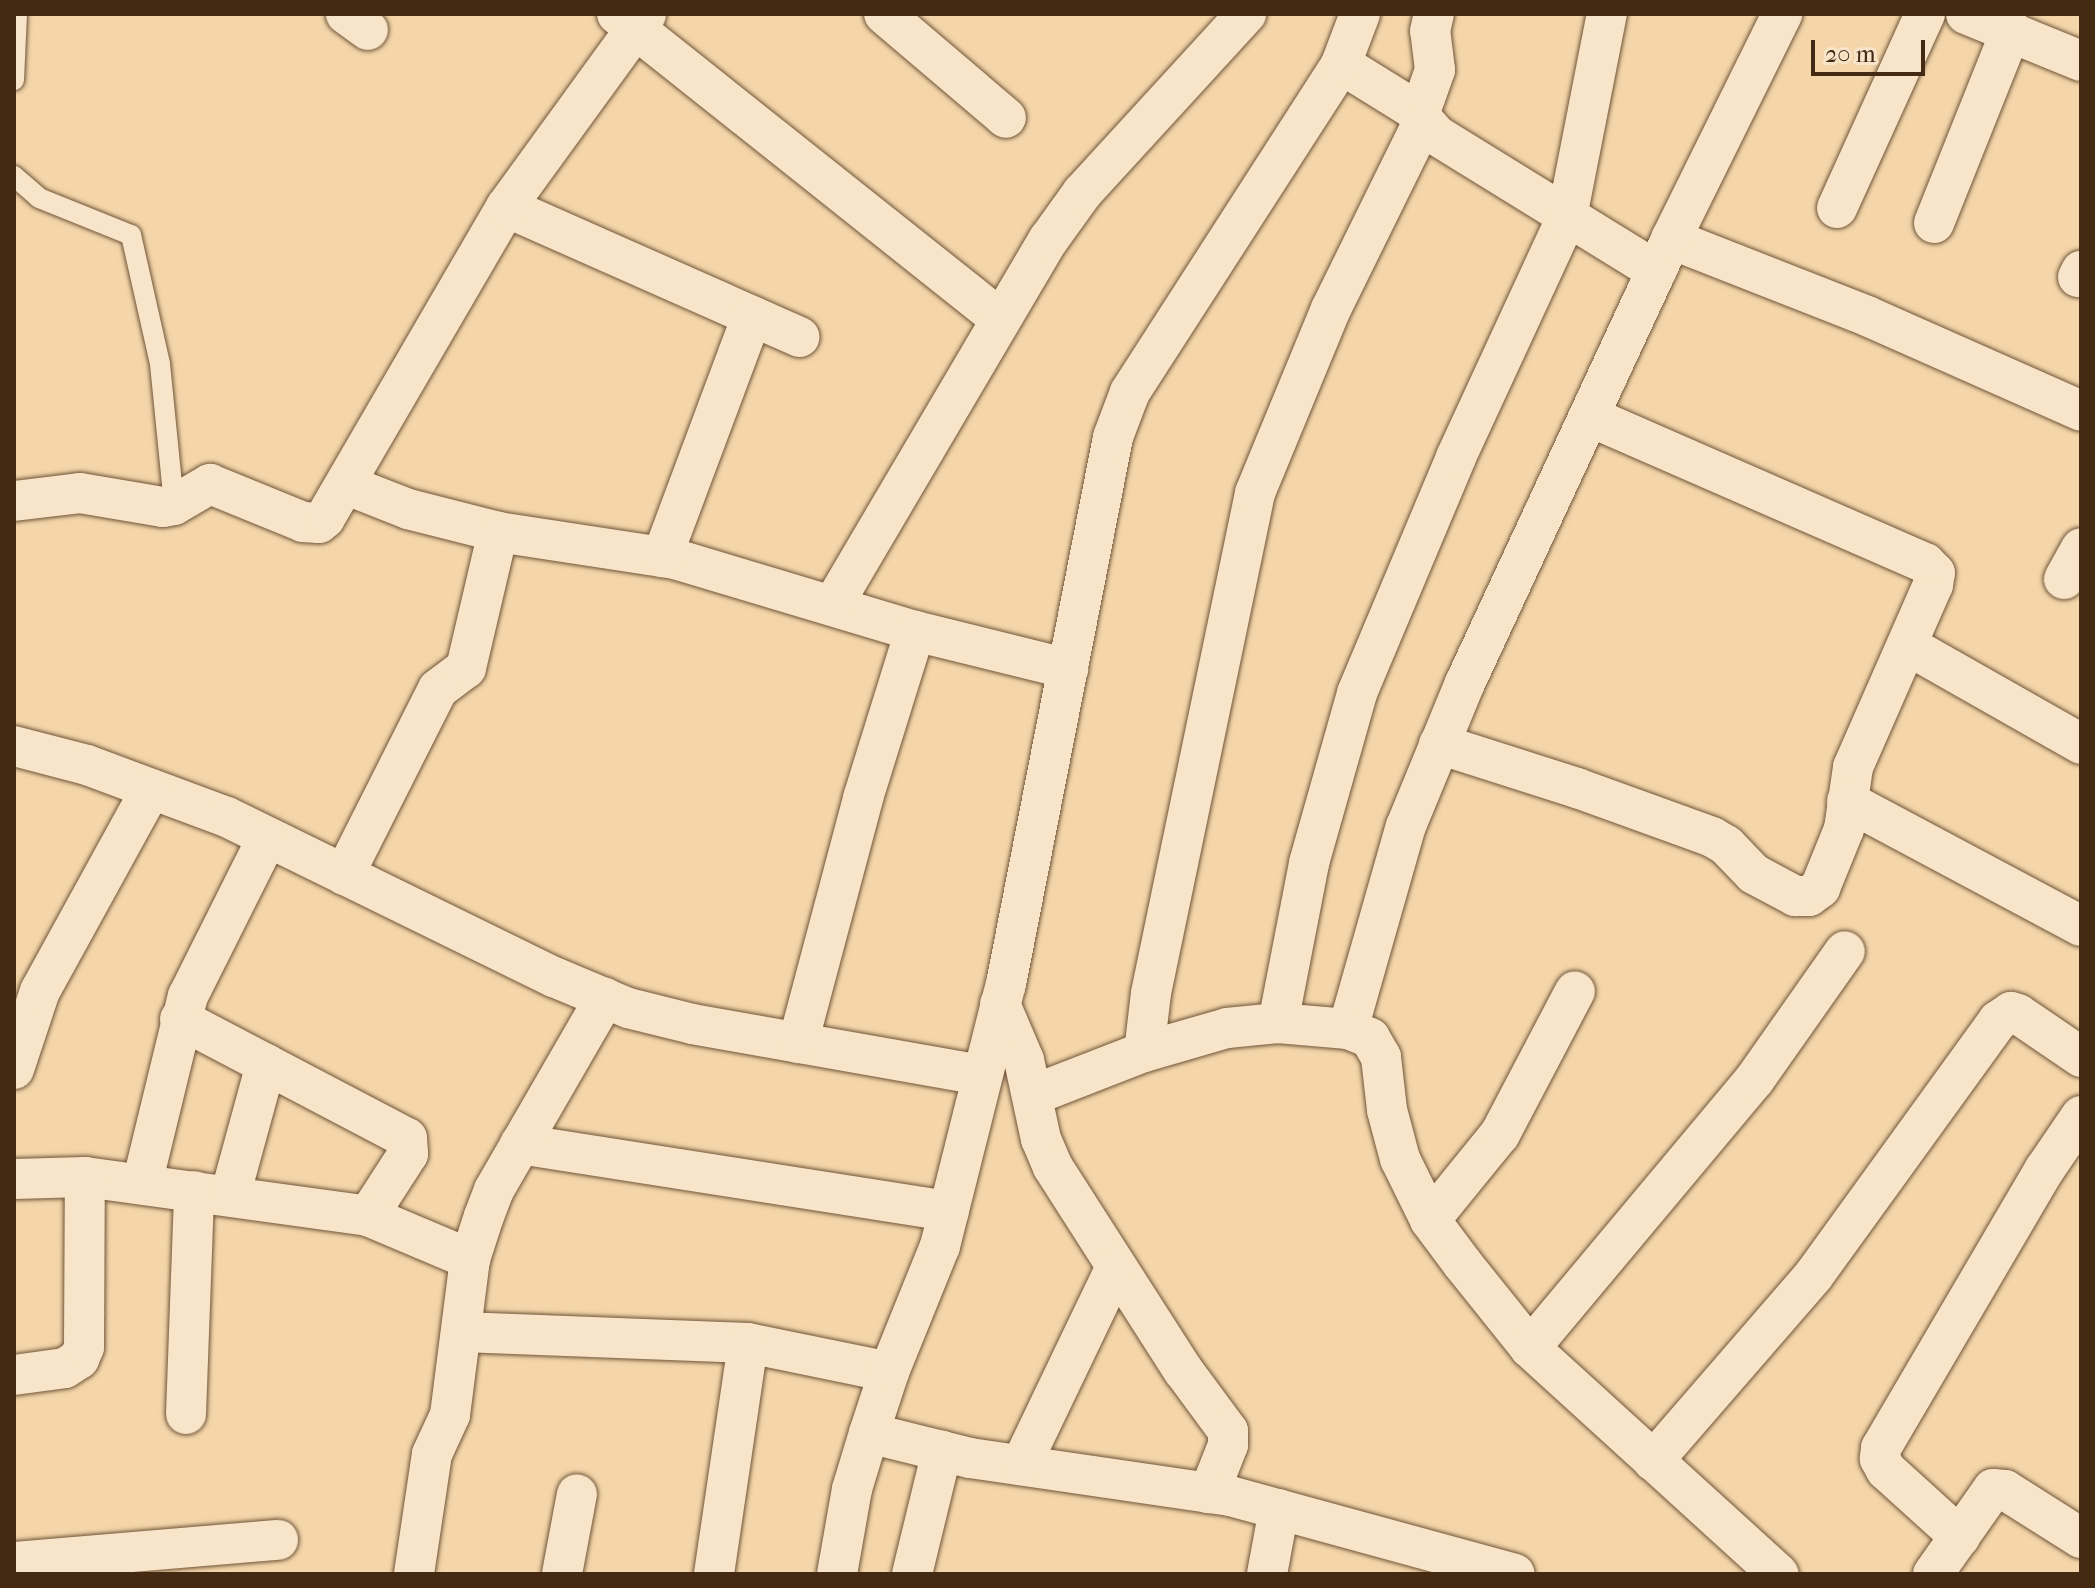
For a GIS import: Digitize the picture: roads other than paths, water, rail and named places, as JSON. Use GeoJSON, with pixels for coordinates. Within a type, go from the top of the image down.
{"type":"FeatureCollection","features":[{"type":"Feature","properties":{"kind":"street"},"geometry":{"type":"LineString","coordinates":[[884,14],[1006,118]]}},
{"type":"Feature","properties":{"kind":"street"},"geometry":{"type":"LineString","coordinates":[[833,605],[999,318],[1082,193],[1246,14]]}},
{"type":"Feature","properties":{"kind":"street"},"geometry":{"type":"LineString","coordinates":[[837,1574],[852,1489],[889,1372],[940,1246],[1000,1004],[1113,437],[1130,392],[1341,64],[1360,14]]}},
{"type":"Feature","properties":{"kind":"street"},"geometry":{"type":"LineString","coordinates":[[1144,1052],[1151,993],[1255,493],[1331,309],[1421,119],[1435,70],[1430,31],[1434,14]]}},
{"type":"Feature","properties":{"kind":"street"},"geometry":{"type":"LineString","coordinates":[[1278,1023],[1309,863],[1357,693],[1456,457],[1567,217],[1607,14]]}},
{"type":"Feature","properties":{"kind":"street"},"geometry":{"type":"LineString","coordinates":[[1348,1029],[1406,826],[1439,744],[1663,255],[1782,14]]}},
{"type":"Feature","properties":{"kind":"street"},"geometry":{"type":"LineString","coordinates":[[1837,208],[1925,14]]}},
{"type":"Feature","properties":{"kind":"street"},"geometry":{"type":"LineString","coordinates":[[1966,14],[2081,61]]}},
{"type":"Feature","properties":{"kind":"street"},"geometry":{"type":"LineString","coordinates":[[14,501],[80,493],[154,506],[174,505],[210,484],[303,522],[319,523],[332,512],[506,207],[632,19],[999,318]]}},
{"type":"Feature","properties":{"kind":"street"},"geometry":{"type":"LineString","coordinates":[[1934,223],[2011,30]]}},
{"type":"Feature","properties":{"kind":"street"},"geometry":{"type":"LineString","coordinates":[[1341,64],[1407,104],[1436,135],[1567,217],[1663,255],[1867,316],[2081,411]]}},
{"type":"Feature","properties":{"kind":"street"},"geometry":{"type":"LineString","coordinates":[[506,207],[799,337]]}},
{"type":"Feature","properties":{"kind":"street"},"geometry":{"type":"LineString","coordinates":[[662,557],[752,316]]}},
{"type":"Feature","properties":{"kind":"street"},"geometry":{"type":"LineString","coordinates":[[1439,744],[1577,788],[1712,837],[1726,845],[1754,874],[1802,897],[1820,888],[1839,844],[1853,767],[1936,579],[1935,573],[1925,563],[1591,417]]}},
{"type":"Feature","properties":{"kind":"street"},"geometry":{"type":"LineString","coordinates":[[347,485],[408,509],[498,532],[662,557],[915,631],[1068,669]]}},
{"type":"Feature","properties":{"kind":"street"},"geometry":{"type":"LineString","coordinates":[[344,875],[438,689],[466,668],[498,532]]}},
{"type":"Feature","properties":{"kind":"street"},"geometry":{"type":"LineString","coordinates":[[798,1043],[863,798],[915,631]]}},
{"type":"Feature","properties":{"kind":"street"},"geometry":{"type":"LineString","coordinates":[[1907,645],[2081,744]]}},
{"type":"Feature","properties":{"kind":"street"},"geometry":{"type":"LineString","coordinates":[[14,746],[87,765],[227,817],[628,1008],[692,1024],[980,1075]]}},
{"type":"Feature","properties":{"kind":"street"},"geometry":{"type":"LineString","coordinates":[[14,1069],[40,991],[151,789]]}},
{"type":"Feature","properties":{"kind":"street"},"geometry":{"type":"LineString","coordinates":[[1847,801],[2081,926]]}},
{"type":"Feature","properties":{"kind":"street"},"geometry":{"type":"LineString","coordinates":[[142,1184],[188,996],[267,838]]}},
{"type":"Feature","properties":{"kind":"street"},"geometry":{"type":"LineString","coordinates":[[1530,1348],[1755,1079],[1845,951]]}},
{"type":"Feature","properties":{"kind":"street"},"geometry":{"type":"LineString","coordinates":[[1430,1220],[1500,1134],[1575,991]]}},
{"type":"Feature","properties":{"kind":"street"},"geometry":{"type":"LineString","coordinates":[[414,1574],[428,1471],[432,1454],[450,1415],[470,1259],[494,1190],[605,998]]}},
{"type":"Feature","properties":{"kind":"street"},"geometry":{"type":"LineString","coordinates":[[1000,1004],[1024,1060],[1041,1139],[1053,1167],[1183,1370],[1228,1431],[1228,1445],[1209,1493]]}},
{"type":"Feature","properties":{"kind":"street"},"geometry":{"type":"LineString","coordinates":[[1653,1461],[1814,1275],[1998,1021],[2011,1012],[2018,1014],[2081,1056]]}},
{"type":"Feature","properties":{"kind":"street"},"geometry":{"type":"LineString","coordinates":[[180,1019],[407,1138],[408,1154],[368,1216]]}},
{"type":"Feature","properties":{"kind":"street"},"geometry":{"type":"LineString","coordinates":[[1033,1095],[1144,1052],[1227,1028],[1278,1023],[1348,1029],[1370,1038],[1376,1046],[1400,1159],[1430,1220],[1530,1348],[1778,1574]]}},
{"type":"Feature","properties":{"kind":"street"},"geometry":{"type":"LineString","coordinates":[[186,1414],[212,1194],[266,1064]]}},
{"type":"Feature","properties":{"kind":"street"},"geometry":{"type":"LineString","coordinates":[[1960,1537],[1886,1470],[1880,1459],[1881,1448],[2045,1169],[2081,1116]]}},
{"type":"Feature","properties":{"kind":"street"},"geometry":{"type":"LineString","coordinates":[[520,1144],[949,1211]]}},
{"type":"Feature","properties":{"kind":"street"},"geometry":{"type":"LineString","coordinates":[[14,1179],[85,1177],[368,1216],[470,1259]]}},
{"type":"Feature","properties":{"kind":"street"},"geometry":{"type":"LineString","coordinates":[[14,1375],[65,1368],[79,1359],[84,1347],[85,1177]]}},
{"type":"Feature","properties":{"kind":"street"},"geometry":{"type":"LineString","coordinates":[[1021,1465],[1116,1267]]}},
{"type":"Feature","properties":{"kind":"street"},"geometry":{"type":"LineString","coordinates":[[462,1332],[748,1343],[889,1372]]}},
{"type":"Feature","properties":{"kind":"street"},"geometry":{"type":"LineString","coordinates":[[714,1574],[748,1343]]}},
{"type":"Feature","properties":{"kind":"street"},"geometry":{"type":"LineString","coordinates":[[869,1433],[942,1451],[1021,1465],[1209,1493],[1279,1509],[1515,1574]]}},
{"type":"Feature","properties":{"kind":"street"},"geometry":{"type":"LineString","coordinates":[[912,1574],[942,1451]]}},
{"type":"Feature","properties":{"kind":"street"},"geometry":{"type":"LineString","coordinates":[[1933,1574],[1987,1494],[1999,1489],[2081,1538]]}},
{"type":"Feature","properties":{"kind":"street"},"geometry":{"type":"LineString","coordinates":[[562,1574],[577,1494]]}},
{"type":"Feature","properties":{"kind":"street"},"geometry":{"type":"LineString","coordinates":[[1267,1574],[1279,1509]]}},
{"type":"Feature","properties":{"kind":"street"},"geometry":{"type":"LineString","coordinates":[[14,1562],[278,1540]]}},
{"type":"Feature","properties":{"kind":"lane"},"geometry":{"type":"LineString","coordinates":[[14,80],[17,14]]}},
{"type":"Feature","properties":{"kind":"lane"},"geometry":{"type":"LineString","coordinates":[[14,176],[39,198],[131,235],[160,364],[174,505]]}}]}
